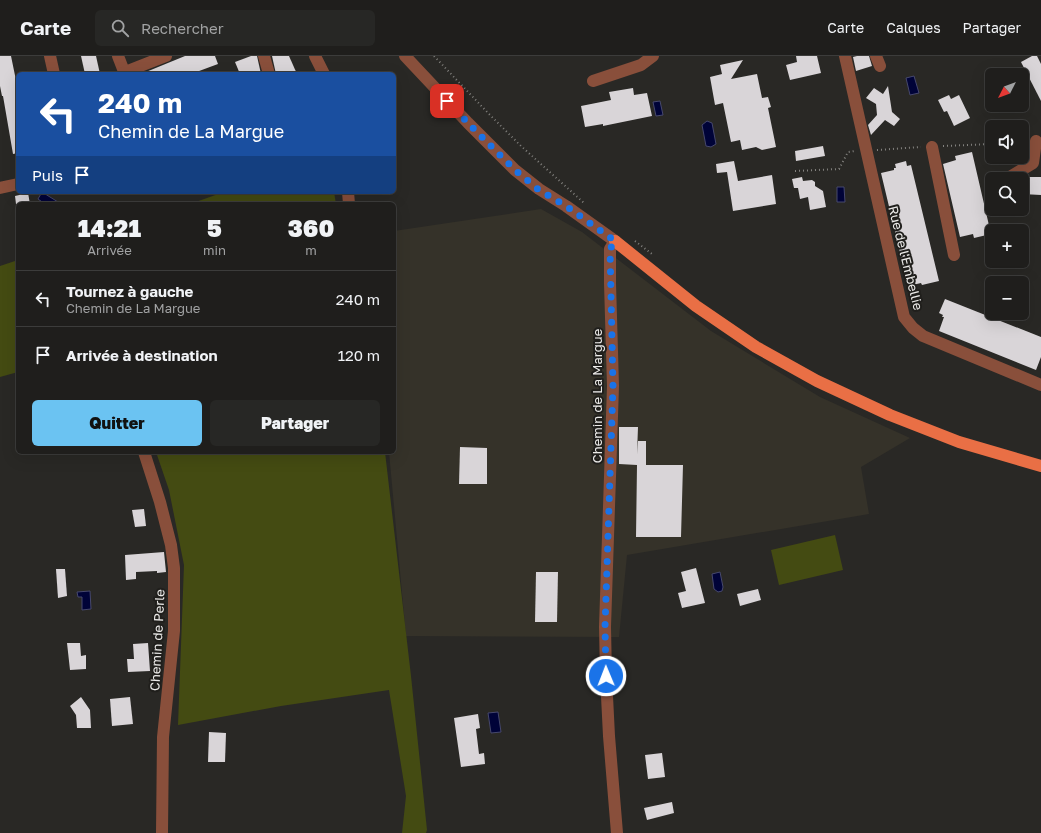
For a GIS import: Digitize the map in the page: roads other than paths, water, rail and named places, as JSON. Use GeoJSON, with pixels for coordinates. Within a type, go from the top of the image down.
{"type":"FeatureCollection","features":[{"type":"Feature","properties":{"kind":"main road"},"geometry":{"type":"LineString","coordinates":[[615,241],[696,306],[756,346],[817,381],[890,415],[959,442],[1041,466]]}},
{"type":"Feature","properties":{"kind":"street"},"geometry":{"type":"LineString","coordinates":[[50,56],[54,72]]}},
{"type":"Feature","properties":{"kind":"street"},"geometry":{"type":"LineString","coordinates":[[118,56],[125,72]]}},
{"type":"Feature","properties":{"kind":"street"},"geometry":{"type":"LineString","coordinates":[[127,72],[166,56]]}},
{"type":"Feature","properties":{"kind":"street"},"geometry":{"type":"LineString","coordinates":[[264,56],[269,72]]}},
{"type":"Feature","properties":{"kind":"street"},"geometry":{"type":"LineString","coordinates":[[316,56],[323,72]]}},
{"type":"Feature","properties":{"kind":"street"},"geometry":{"type":"LineString","coordinates":[[405,56],[515,170],[539,190],[566,206],[615,241]]}},
{"type":"Feature","properties":{"kind":"street"},"geometry":{"type":"LineString","coordinates":[[593,81],[640,65],[654,56]]}},
{"type":"Feature","properties":{"kind":"street","name":"Rue de l'Embellie"},"geometry":{"type":"LineString","coordinates":[[845,56],[904,316],[913,328],[923,336],[1041,385]]}},
{"type":"Feature","properties":{"kind":"street"},"geometry":{"type":"LineString","coordinates":[[1018,172],[1033,163],[1036,141]]}},
{"type":"Feature","properties":{"kind":"street"},"geometry":{"type":"LineString","coordinates":[[932,147],[954,255]]}},
{"type":"Feature","properties":{"kind":"street"},"geometry":{"type":"LineString","coordinates":[[0,188],[16,184]]}},
{"type":"Feature","properties":{"kind":"street","name":"Chemin de La Margue"},"geometry":{"type":"LineString","coordinates":[[615,241],[610,249],[613,386],[605,627],[609,736],[617,833]]}},
{"type":"Feature","properties":{"kind":"street","name":"Chemin de Perle"},"geometry":{"type":"LineString","coordinates":[[145,454],[160,502],[171,545],[174,568],[174,631],[163,737],[162,833]]}}]}
